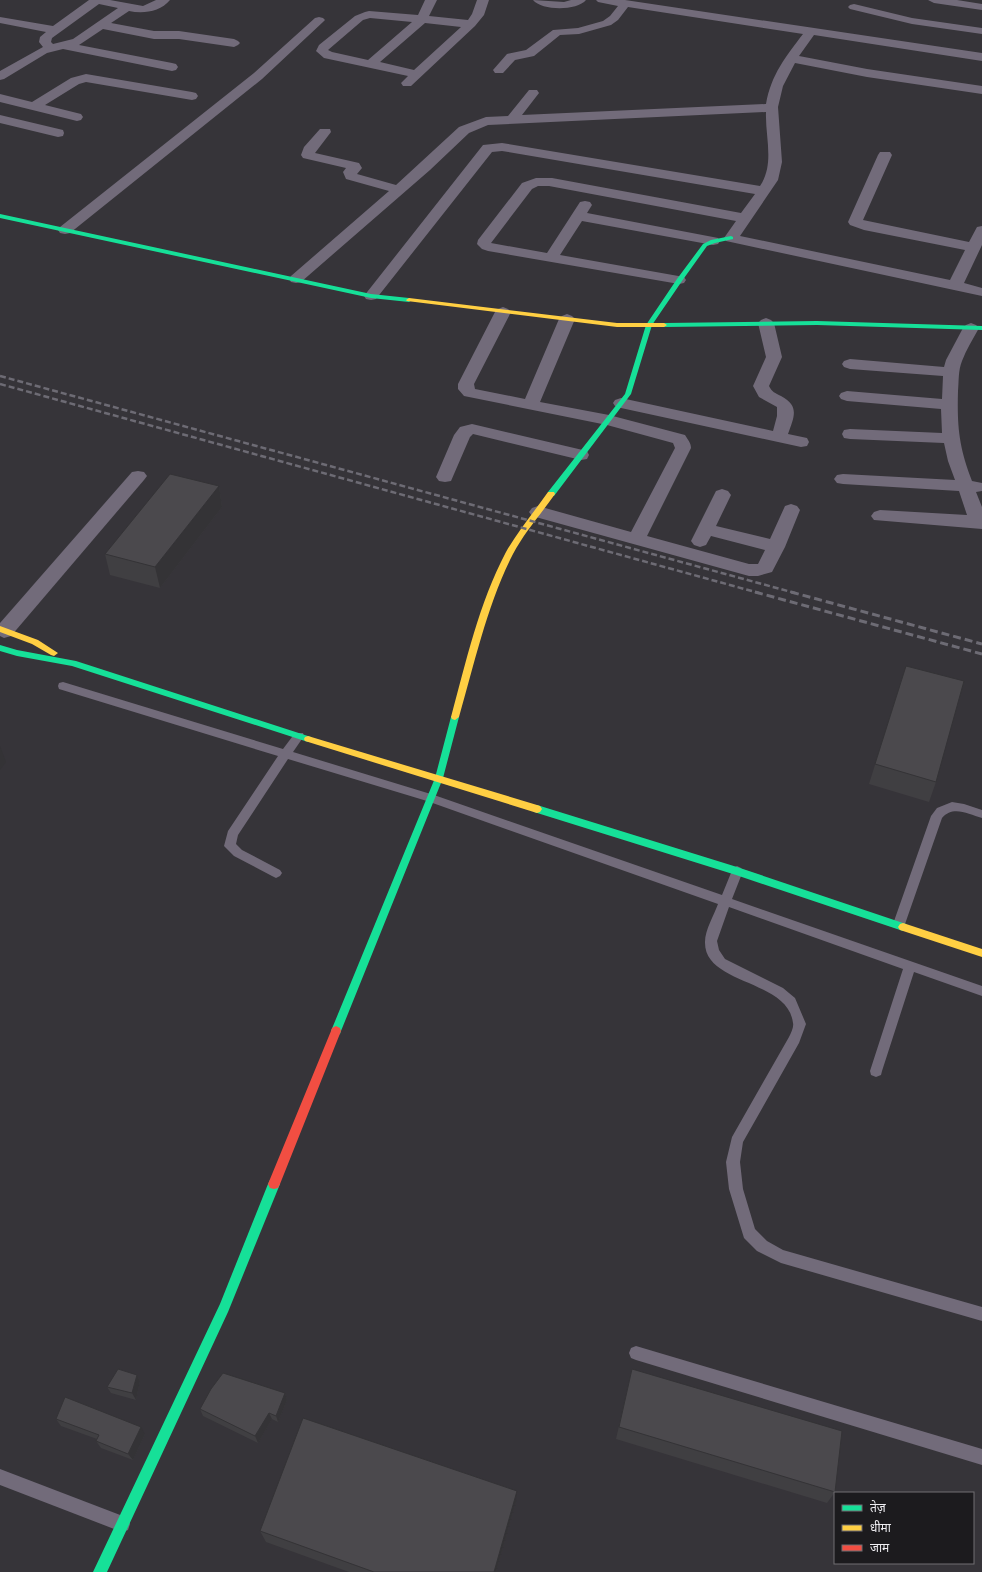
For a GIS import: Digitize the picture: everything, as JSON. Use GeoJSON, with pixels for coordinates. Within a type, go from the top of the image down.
{"type":"FeatureCollection","features":[{"type":"Feature","properties":{"kind":"main road"},"geometry":{"type":"LineString","coordinates":[[0,216],[371,296],[503,312],[617,325],[817,323],[977,328]]}},
{"type":"Feature","properties":{"kind":"main road"},"geometry":{"type":"LineString","coordinates":[[100,1572],[224,1308],[439,778],[481,623],[505,562],[525,529],[628,394],[649,324],[679,280],[705,245],[713,241],[731,238]]}},
{"type":"Feature","properties":{"kind":"main road"},"geometry":{"type":"LineString","coordinates":[[1,636],[35,642],[73,663]]}},
{"type":"Feature","properties":{"kind":"main road"},"geometry":{"type":"LineString","coordinates":[[1,636],[17,653],[73,663],[299,736],[737,871],[982,953]]}},
{"type":"Feature","properties":{"kind":"street"},"geometry":{"type":"LineString","coordinates":[[50,48],[44,40],[55,30],[96,0],[140,10],[149,10],[164,0]]}},
{"type":"Feature","properties":{"kind":"street"},"geometry":{"type":"LineString","coordinates":[[371,64],[421,20],[431,0]]}},
{"type":"Feature","properties":{"kind":"street"},"geometry":{"type":"LineString","coordinates":[[405,85],[471,24],[478,15],[483,0]]}},
{"type":"Feature","properties":{"kind":"street"},"geometry":{"type":"LineString","coordinates":[[539,0],[567,6],[580,0]]}},
{"type":"Feature","properties":{"kind":"street"},"geometry":{"type":"LineString","coordinates":[[602,0],[812,31],[841,32],[982,56]]}},
{"type":"Feature","properties":{"kind":"street"},"geometry":{"type":"LineString","coordinates":[[934,0],[982,7]]}},
{"type":"Feature","properties":{"kind":"street"},"geometry":{"type":"LineString","coordinates":[[499,70],[511,57],[530,53],[557,32],[579,31],[607,23],[614,18],[625,4]]}},
{"type":"Feature","properties":{"kind":"street"},"geometry":{"type":"LineString","coordinates":[[0,76],[50,48],[66,46],[77,42],[127,7]]}},
{"type":"Feature","properties":{"kind":"street"},"geometry":{"type":"LineString","coordinates":[[854,7],[912,21],[982,31]]}},
{"type":"Feature","properties":{"kind":"street"},"geometry":{"type":"LineString","coordinates":[[418,74],[328,55],[322,51],[329,43],[363,16],[379,14],[421,20],[471,24]]}},
{"type":"Feature","properties":{"kind":"street"},"geometry":{"type":"LineString","coordinates":[[0,20],[55,30]]}},
{"type":"Feature","properties":{"kind":"street"},"geometry":{"type":"LineString","coordinates":[[65,230],[258,76],[318,20]]}},
{"type":"Feature","properties":{"kind":"street"},"geometry":{"type":"LineString","coordinates":[[101,25],[154,35],[179,35],[234,43]]}},
{"type":"Feature","properties":{"kind":"street"},"geometry":{"type":"LineString","coordinates":[[812,31],[790,58],[775,88],[772,108],[775,170],[771,180],[731,238],[982,292]]}},
{"type":"Feature","properties":{"kind":"street"},"geometry":{"type":"LineString","coordinates":[[66,46],[172,67]]}},
{"type":"Feature","properties":{"kind":"street"},"geometry":{"type":"LineString","coordinates":[[790,58],[881,75],[982,90]]}},
{"type":"Feature","properties":{"kind":"street"},"geometry":{"type":"LineString","coordinates":[[35,106],[75,81],[86,78],[192,96]]}},
{"type":"Feature","properties":{"kind":"street"},"geometry":{"type":"LineString","coordinates":[[512,119],[533,93]]}},
{"type":"Feature","properties":{"kind":"street"},"geometry":{"type":"LineString","coordinates":[[0,98],[77,117]]}},
{"type":"Feature","properties":{"kind":"street"},"geometry":{"type":"LineString","coordinates":[[296,279],[399,190],[464,130],[486,121],[772,108]]}},
{"type":"Feature","properties":{"kind":"street"},"geometry":{"type":"LineString","coordinates":[[0,119],[58,133]]}},
{"type":"Feature","properties":{"kind":"street"},"geometry":{"type":"LineString","coordinates":[[325,132],[309,150],[308,155],[350,165],[355,168],[350,172],[351,176],[399,190]]}},
{"type":"Feature","properties":{"kind":"street"},"geometry":{"type":"LineString","coordinates":[[371,296],[488,148],[502,147],[763,191]]}},
{"type":"Feature","properties":{"kind":"street"},"geometry":{"type":"LineString","coordinates":[[884,154],[855,222],[864,226],[974,247]]}},
{"type":"Feature","properties":{"kind":"street"},"geometry":{"type":"LineString","coordinates":[[679,280],[493,248],[484,244],[485,240],[531,183],[538,181],[552,182],[744,218]]}},
{"type":"Feature","properties":{"kind":"street"},"geometry":{"type":"LineString","coordinates":[[551,258],[594,190]]}},
{"type":"Feature","properties":{"kind":"street"},"geometry":{"type":"LineString","coordinates":[[578,216],[713,241]]}},
{"type":"Feature","properties":{"kind":"street"},"geometry":{"type":"LineString","coordinates":[[955,286],[982,230]]}},
{"type":"Feature","properties":{"kind":"street"},"geometry":{"type":"LineString","coordinates":[[503,312],[466,384],[466,389],[470,393],[609,420],[679,439],[683,444],[683,448],[636,539]]}},
{"type":"Feature","properties":{"kind":"street"},"geometry":{"type":"LineString","coordinates":[[530,405],[567,319]]}},
{"type":"Feature","properties":{"kind":"street"},"geometry":{"type":"LineString","coordinates":[[766,323],[774,357],[761,386],[765,394],[784,404],[786,407],[787,412],[779,437]]}},
{"type":"Feature","properties":{"kind":"street"},"geometry":{"type":"LineString","coordinates":[[880,516],[981,523],[974,487],[956,461],[951,438],[949,417],[951,372],[954,360],[977,328]]}},
{"type":"Feature","properties":{"kind":"street"},"geometry":{"type":"LineString","coordinates":[[850,364],[951,372]]}},
{"type":"Feature","properties":{"kind":"street"},"geometry":{"type":"LineString","coordinates":[[847,396],[949,405]]}},
{"type":"Feature","properties":{"kind":"street"},"geometry":{"type":"LineString","coordinates":[[621,403],[801,442]]}},
{"type":"Feature","properties":{"kind":"street"},"geometry":{"type":"LineString","coordinates":[[445,477],[462,435],[466,431],[472,429],[581,455]]}},
{"type":"Feature","properties":{"kind":"street"},"geometry":{"type":"LineString","coordinates":[[850,434],[951,438]]}},
{"type":"Feature","properties":{"kind":"street"},"geometry":{"type":"LineString","coordinates":[[1,636],[138,476]]}},
{"type":"Feature","properties":{"kind":"street"},"geometry":{"type":"LineString","coordinates":[[843,480],[974,487]]}},
{"type":"Feature","properties":{"kind":"street"},"geometry":{"type":"LineString","coordinates":[[693,554],[722,495]]}},
{"type":"Feature","properties":{"kind":"street"},"geometry":{"type":"LineString","coordinates":[[538,512],[750,570],[758,570],[766,568],[791,510]]}},
{"type":"Feature","properties":{"kind":"street"},"geometry":{"type":"LineString","coordinates":[[706,529],[776,547]]}},
{"type":"Feature","properties":{"kind":"lane"},"geometry":{"type":"LineString","coordinates":[[63,686],[430,798],[982,991]]}},
{"type":"Feature","properties":{"kind":"lane"},"geometry":{"type":"LineString","coordinates":[[276,873],[238,853],[230,846],[232,834],[285,754],[299,736]]}},
{"type":"Feature","properties":{"kind":"lane"},"geometry":{"type":"LineString","coordinates":[[899,924],[937,816],[941,809],[947,806],[957,807],[982,814]]}},
{"type":"Feature","properties":{"kind":"lane"},"geometry":{"type":"LineString","coordinates":[[737,871],[711,941],[713,952],[721,963],[779,992],[791,1002],[800,1024],[795,1039],[737,1141],[733,1162],[736,1189],[749,1233],[762,1246],[781,1256],[982,1314]]}},
{"type":"Feature","properties":{"kind":"lane"},"geometry":{"type":"LineString","coordinates":[[876,1071],[910,966]]}},
{"type":"Feature","properties":{"kind":"lane"},"geometry":{"type":"LineString","coordinates":[[636,1353],[982,1457]]}},
{"type":"Feature","properties":{"kind":"lane"},"geometry":{"type":"LineString","coordinates":[[0,1477],[122,1524]]}},
{"type":"Feature","properties":{"kind":"building"},"geometry":{"type":"Polygon","coordinates":[[[170,474],[219,486],[155,567],[105,554],[170,474]]]}},
{"type":"Feature","properties":{"kind":"building"},"geometry":{"type":"Polygon","coordinates":[[[906,666],[964,681],[936,782],[875,764],[906,666]]]}},
{"type":"Feature","properties":{"kind":"building"},"geometry":{"type":"Polygon","coordinates":[[[118,1369],[137,1375],[132,1393],[107,1387],[118,1369]]]}},
{"type":"Feature","properties":{"kind":"building"},"geometry":{"type":"Polygon","coordinates":[[[632,1369],[842,1431],[835,1492],[619,1427],[632,1369]]]}},
{"type":"Feature","properties":{"kind":"building"},"geometry":{"type":"Polygon","coordinates":[[[223,1373],[285,1393],[276,1416],[269,1413],[255,1436],[200,1409],[211,1389],[223,1373]]]}},
{"type":"Feature","properties":{"kind":"building"},"geometry":{"type":"Polygon","coordinates":[[[65,1397],[141,1427],[128,1454],[96,1441],[99,1435],[56,1419],[65,1397]]]}},
{"type":"Feature","properties":{"kind":"building"},"geometry":{"type":"Polygon","coordinates":[[[303,1418],[517,1491],[494,1572],[374,1572],[260,1531],[303,1418]]]}},
{"type":"Feature","properties":{"kind":"railway"},"geometry":{"type":"LineString","coordinates":[[0,376],[795,593]]}},
{"type":"Feature","properties":{"kind":"railway"},"geometry":{"type":"LineString","coordinates":[[0,384],[759,593]]}},
{"type":"Feature","properties":{"kind":"railway"},"geometry":{"type":"LineString","coordinates":[[755,592],[982,654]]}},
{"type":"Feature","properties":{"kind":"railway"},"geometry":{"type":"LineString","coordinates":[[791,592],[982,644]]}},
{"type":"Feature","properties":{"kind":"traffic: fast"},"geometry":{"type":"LineString","coordinates":[[0,216],[371,296],[409,300]]}},
{"type":"Feature","properties":{"kind":"traffic: fast"},"geometry":{"type":"LineString","coordinates":[[551,494],[628,394],[649,325],[679,280],[705,245],[713,241],[731,238]]}},
{"type":"Feature","properties":{"kind":"traffic: fast"},"geometry":{"type":"LineString","coordinates":[[664,325],[817,323],[982,328]]}},
{"type":"Feature","properties":{"kind":"traffic: fast"},"geometry":{"type":"LineString","coordinates":[[0,648],[17,653],[73,663],[308,739]]}},
{"type":"Feature","properties":{"kind":"traffic: fast"},"geometry":{"type":"LineString","coordinates":[[336,1031],[439,778],[455,717]]}},
{"type":"Feature","properties":{"kind":"traffic: fast"},"geometry":{"type":"LineString","coordinates":[[537,809],[737,871],[903,927]]}},
{"type":"Feature","properties":{"kind":"traffic: fast"},"geometry":{"type":"LineString","coordinates":[[100,1572],[224,1308],[274,1184]]}},
{"type":"Feature","properties":{"kind":"traffic: slow"},"geometry":{"type":"LineString","coordinates":[[409,300],[617,325],[664,325]]}},
{"type":"Feature","properties":{"kind":"traffic: slow"},"geometry":{"type":"LineString","coordinates":[[455,717],[477,639],[490,600],[505,563],[526,527],[551,494]]}},
{"type":"Feature","properties":{"kind":"traffic: slow"},"geometry":{"type":"LineString","coordinates":[[0,629],[35,642],[54,653]]}},
{"type":"Feature","properties":{"kind":"traffic: slow"},"geometry":{"type":"LineString","coordinates":[[308,739],[537,809]]}},
{"type":"Feature","properties":{"kind":"traffic: slow"},"geometry":{"type":"LineString","coordinates":[[903,927],[982,953]]}},
{"type":"Feature","properties":{"kind":"traffic: jam"},"geometry":{"type":"LineString","coordinates":[[274,1184],[336,1031]]}}]}
